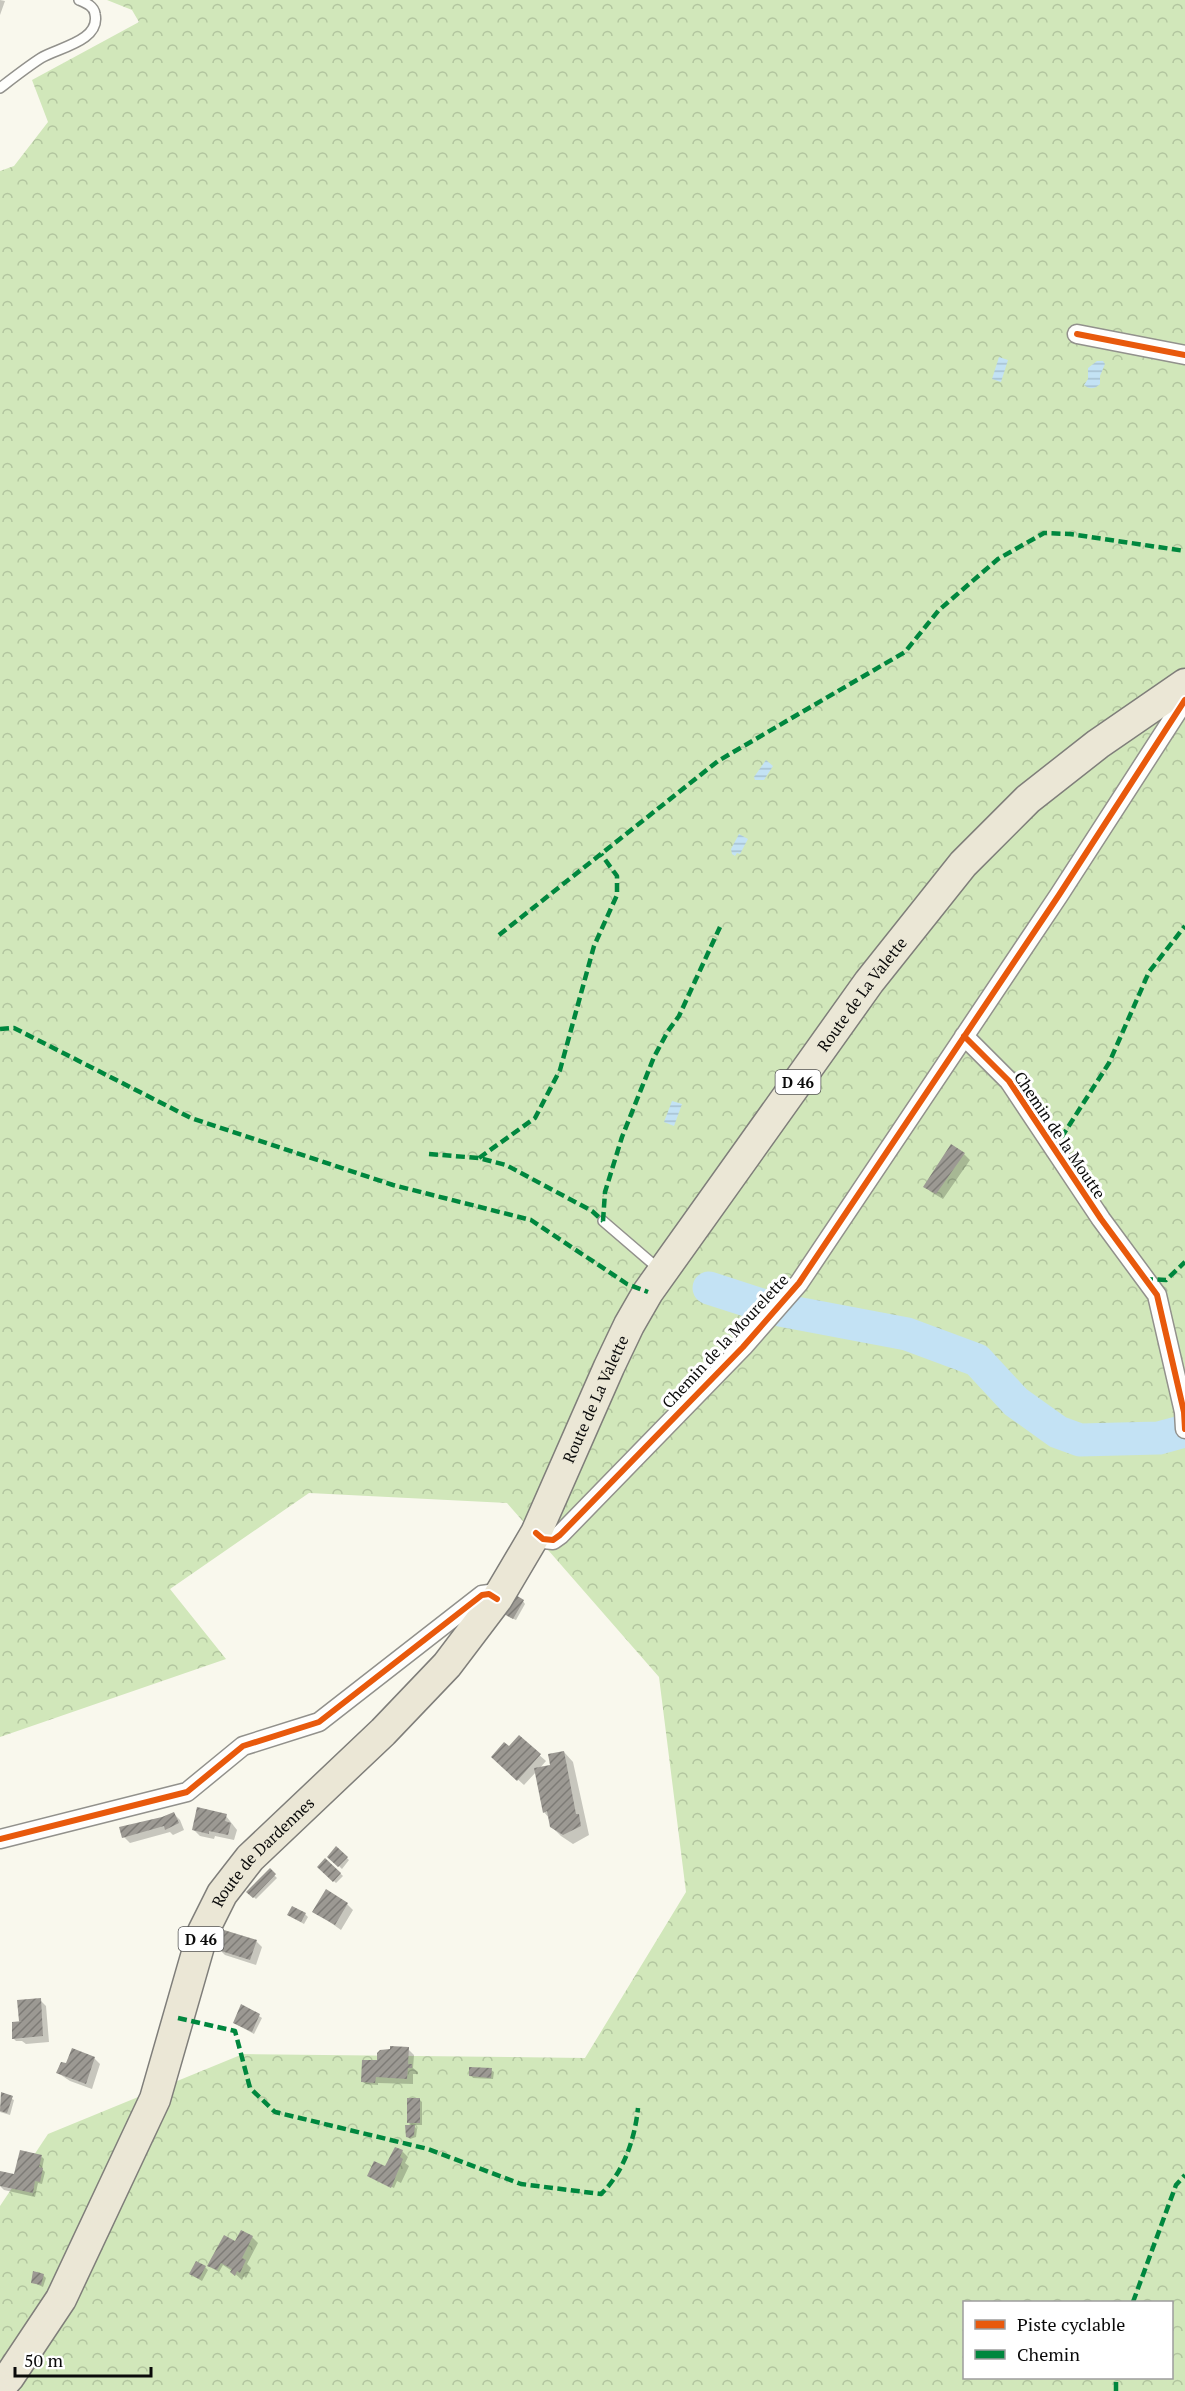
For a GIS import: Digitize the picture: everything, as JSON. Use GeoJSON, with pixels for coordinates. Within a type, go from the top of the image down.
{"type":"FeatureCollection","features":[{"type":"Feature","properties":{"kind":"main road","name":"Route de La Valette"},"geometry":{"type":"LineString","coordinates":[[517,1564],[536,1533],[629,1324],[662,1272],[869,982],[963,864],[1028,799],[1098,744],[1185,689]]}},
{"type":"Feature","properties":{"kind":"main road","name":"Route de Dardennes"},"geometry":{"type":"LineString","coordinates":[[0,2387],[61,2300],[155,2099],[203,1932],[222,1894],[250,1858],[383,1732],[447,1665],[497,1599],[517,1564]]}},
{"type":"Feature","properties":{"kind":"street"},"geometry":{"type":"LineString","coordinates":[[1077,334],[1185,355]]}},
{"type":"Feature","properties":{"kind":"street"},"geometry":{"type":"LineString","coordinates":[[964,1036],[1185,689]]}},
{"type":"Feature","properties":{"kind":"street","name":"Chemin de la Moutte"},"geometry":{"type":"LineString","coordinates":[[964,1036],[1009,1081],[1101,1220],[1156,1296],[1184,1413],[1185,1429]]}},
{"type":"Feature","properties":{"kind":"street","name":"Chemin de la Mourelette"},"geometry":{"type":"LineString","coordinates":[[536,1533],[543,1539],[553,1540],[560,1535],[743,1347],[799,1283],[964,1036]]}},
{"type":"Feature","properties":{"kind":"street"},"geometry":{"type":"LineString","coordinates":[[0,1839],[187,1792],[243,1746],[319,1722],[482,1595],[489,1594],[497,1599]]}},
{"type":"Feature","properties":{"kind":"lane"},"geometry":{"type":"LineString","coordinates":[[0,88],[40,59],[88,34],[95,22],[95,13],[90,5],[79,0]]}},
{"type":"Feature","properties":{"kind":"lane"},"geometry":{"type":"LineString","coordinates":[[603,1221],[662,1272]]}},
{"type":"Feature","properties":{"kind":"green space"},"geometry":{"type":"Polygon","coordinates":[[[107,0],[1185,0],[1185,2391],[0,2391],[0,2206],[48,2134],[243,2054],[585,2058],[686,1892],[659,1677],[507,1503],[309,1493],[170,1589],[226,1659],[0,1737],[0,171],[14,166],[48,122],[32,80],[139,22],[132,10],[107,0]]]}},
{"type":"Feature","properties":{"kind":"water"},"geometry":{"type":"Polygon","coordinates":[[[999,357],[1008,360],[1001,382],[992,379],[999,357]]]}},
{"type":"Feature","properties":{"kind":"water"},"geometry":{"type":"Polygon","coordinates":[[[1097,361],[1103,361],[1105,364],[1100,376],[1100,384],[1094,388],[1088,388],[1084,385],[1088,379],[1088,368],[1097,361]]]}},
{"type":"Feature","properties":{"kind":"water"},"geometry":{"type":"Polygon","coordinates":[[[766,760],[773,766],[764,780],[755,780],[754,777],[766,760]]]}},
{"type":"Feature","properties":{"kind":"water"},"geometry":{"type":"Polygon","coordinates":[[[739,834],[748,839],[740,854],[737,853],[735,856],[731,849],[739,834]]]}},
{"type":"Feature","properties":{"kind":"water"},"geometry":{"type":"Polygon","coordinates":[[[672,1101],[682,1104],[674,1126],[664,1122],[672,1101]]]}},
{"type":"Feature","properties":{"kind":"building"},"geometry":{"type":"Polygon","coordinates":[[[951,1144],[965,1153],[936,1194],[923,1187],[951,1144]]]}},
{"type":"Feature","properties":{"kind":"building"},"geometry":{"type":"Polygon","coordinates":[[[514,1594],[524,1600],[513,1619],[502,1613],[514,1594]]]}},
{"type":"Feature","properties":{"kind":"building"},"geometry":{"type":"Polygon","coordinates":[[[519,1735],[541,1754],[517,1781],[491,1757],[504,1742],[509,1746],[519,1735]]]}},
{"type":"Feature","properties":{"kind":"building"},"geometry":{"type":"Polygon","coordinates":[[[564,1751],[576,1814],[579,1814],[581,1826],[563,1835],[550,1827],[547,1811],[543,1813],[534,1768],[550,1765],[548,1754],[564,1751]]]}},
{"type":"Feature","properties":{"kind":"building"},"geometry":{"type":"Polygon","coordinates":[[[197,1807],[227,1814],[225,1821],[231,1823],[228,1835],[192,1830],[197,1807]]]}},
{"type":"Feature","properties":{"kind":"building"},"geometry":{"type":"Polygon","coordinates":[[[174,1812],[179,1823],[165,1830],[164,1826],[122,1838],[119,1827],[174,1812]]]}},
{"type":"Feature","properties":{"kind":"building"},"geometry":{"type":"Polygon","coordinates":[[[336,1846],[348,1857],[338,1867],[327,1857],[336,1846]]]}},
{"type":"Feature","properties":{"kind":"building"},"geometry":{"type":"Polygon","coordinates":[[[325,1858],[341,1873],[333,1882],[317,1867],[325,1858]]]}},
{"type":"Feature","properties":{"kind":"building"},"geometry":{"type":"Polygon","coordinates":[[[270,1868],[276,1874],[253,1898],[246,1892],[270,1868]]]}},
{"type":"Feature","properties":{"kind":"building"},"geometry":{"type":"Polygon","coordinates":[[[326,1889],[348,1903],[335,1925],[312,1912],[326,1889]]]}},
{"type":"Feature","properties":{"kind":"building"},"geometry":{"type":"Polygon","coordinates":[[[292,1906],[306,1913],[301,1922],[287,1915],[292,1906]]]}},
{"type":"Feature","properties":{"kind":"building"},"geometry":{"type":"Polygon","coordinates":[[[224,1930],[257,1940],[250,1960],[218,1950],[224,1930]]]}},
{"type":"Feature","properties":{"kind":"building"},"geometry":{"type":"Polygon","coordinates":[[[41,1998],[43,2036],[12,2039],[12,2022],[23,2021],[19,2021],[17,2000],[41,1998]]]}},
{"type":"Feature","properties":{"kind":"building"},"geometry":{"type":"Polygon","coordinates":[[[241,2004],[260,2014],[252,2032],[233,2023],[241,2004]]]}},
{"type":"Feature","properties":{"kind":"building"},"geometry":{"type":"Polygon","coordinates":[[[390,2046],[409,2047],[408,2064],[412,2064],[412,2068],[408,2068],[407,2079],[376,2077],[375,2083],[361,2082],[362,2060],[377,2060],[377,2053],[380,2050],[390,2049],[390,2046]]]}},
{"type":"Feature","properties":{"kind":"building"},"geometry":{"type":"Polygon","coordinates":[[[72,2048],[95,2057],[86,2084],[56,2073],[61,2062],[66,2063],[72,2048]]]}},
{"type":"Feature","properties":{"kind":"building"},"geometry":{"type":"Polygon","coordinates":[[[469,2067],[492,2068],[491,2078],[469,2076],[469,2067]]]}},
{"type":"Feature","properties":{"kind":"building"},"geometry":{"type":"Polygon","coordinates":[[[1,2092],[13,2096],[7,2113],[0,2111],[1,2092]]]}},
{"type":"Feature","properties":{"kind":"building"},"geometry":{"type":"Polygon","coordinates":[[[407,2098],[420,2098],[420,2123],[407,2123],[407,2098]]]}},
{"type":"Feature","properties":{"kind":"building"},"geometry":{"type":"Polygon","coordinates":[[[405,2125],[415,2125],[414,2135],[410,2138],[406,2137],[405,2125]]]}},
{"type":"Feature","properties":{"kind":"building"},"geometry":{"type":"Polygon","coordinates":[[[395,2147],[403,2150],[400,2157],[403,2159],[391,2188],[367,2176],[374,2161],[385,2166],[395,2147]]]}},
{"type":"Feature","properties":{"kind":"building"},"geometry":{"type":"Polygon","coordinates":[[[20,2150],[42,2155],[39,2167],[43,2168],[40,2182],[35,2181],[33,2193],[0,2186],[0,2171],[14,2174],[20,2150]]]}},
{"type":"Feature","properties":{"kind":"building"},"geometry":{"type":"Polygon","coordinates":[[[241,2230],[253,2236],[242,2258],[246,2260],[240,2273],[237,2271],[235,2276],[230,2272],[232,2269],[221,2263],[217,2270],[207,2266],[224,2235],[235,2241],[241,2230]]]}},
{"type":"Feature","properties":{"kind":"building"},"geometry":{"type":"Polygon","coordinates":[[[196,2261],[206,2266],[199,2279],[189,2274],[196,2261]]]}},
{"type":"Feature","properties":{"kind":"building"},"geometry":{"type":"Polygon","coordinates":[[[33,2271],[44,2274],[41,2285],[31,2283],[33,2271]]]}},
{"type":"Feature","properties":{"kind":"waterway"},"geometry":{"type":"LineString","coordinates":[[709,1288],[771,1308]]}},
{"type":"Feature","properties":{"kind":"waterway"},"geometry":{"type":"LineString","coordinates":[[780,1310],[907,1334],[977,1360],[1016,1402],[1058,1432],[1080,1440],[1159,1438],[1185,1431]]}},
{"type":"Feature","properties":{"kind":"marked path"},"geometry":{"type":"LineString","coordinates":[[499,935],[718,761],[905,652],[939,610],[998,559],[1044,533],[1070,534],[1185,551]]}},
{"type":"Feature","properties":{"kind":"marked path"},"geometry":{"type":"LineString","coordinates":[[479,1158],[535,1118],[560,1070],[594,946],[617,895],[617,876],[601,854]]}},
{"type":"Feature","properties":{"kind":"marked path"},"geometry":{"type":"LineString","coordinates":[[1054,1149],[1109,1063],[1149,972],[1185,926]]}},
{"type":"Feature","properties":{"kind":"marked path"},"geometry":{"type":"LineString","coordinates":[[603,1221],[605,1192],[622,1137],[654,1057],[679,1016],[720,927]]}},
{"type":"Feature","properties":{"kind":"marked path"},"geometry":{"type":"LineString","coordinates":[[0,1029],[14,1028],[191,1118],[393,1185],[531,1220],[627,1284],[648,1292]]}},
{"type":"Feature","properties":{"kind":"marked path"},"geometry":{"type":"LineString","coordinates":[[429,1154],[479,1158],[506,1165],[592,1211],[603,1221]]}},
{"type":"Feature","properties":{"kind":"marked path"},"geometry":{"type":"LineString","coordinates":[[1144,1279],[1166,1280],[1185,1262]]}},
{"type":"Feature","properties":{"kind":"marked path"},"geometry":{"type":"LineString","coordinates":[[178,2018],[235,2031],[250,2088],[275,2112],[428,2149],[521,2184],[601,2194],[616,2176],[627,2154],[638,2108]]}},
{"type":"Feature","properties":{"kind":"marked path"},"geometry":{"type":"LineString","coordinates":[[1133,2301],[1176,2185],[1185,2175]]}},
{"type":"Feature","properties":{"kind":"marked path"},"geometry":{"type":"LineString","coordinates":[[1116,2379],[1116,2391]]}},
{"type":"Feature","properties":{"kind":"cycle path"},"geometry":{"type":"LineString","coordinates":[[1077,334],[1185,355]]}},
{"type":"Feature","properties":{"kind":"cycle path"},"geometry":{"type":"LineString","coordinates":[[536,1533],[543,1539],[553,1540],[560,1535],[743,1347],[799,1283],[1059,895],[1185,700]]}},
{"type":"Feature","properties":{"kind":"cycle path"},"geometry":{"type":"LineString","coordinates":[[964,1036],[1009,1081],[1101,1219],[1157,1295],[1184,1412],[1185,1429]]}},
{"type":"Feature","properties":{"kind":"cycle path"},"geometry":{"type":"LineString","coordinates":[[0,1839],[187,1792],[243,1746],[319,1722],[482,1595],[489,1594],[497,1599]]}}]}
